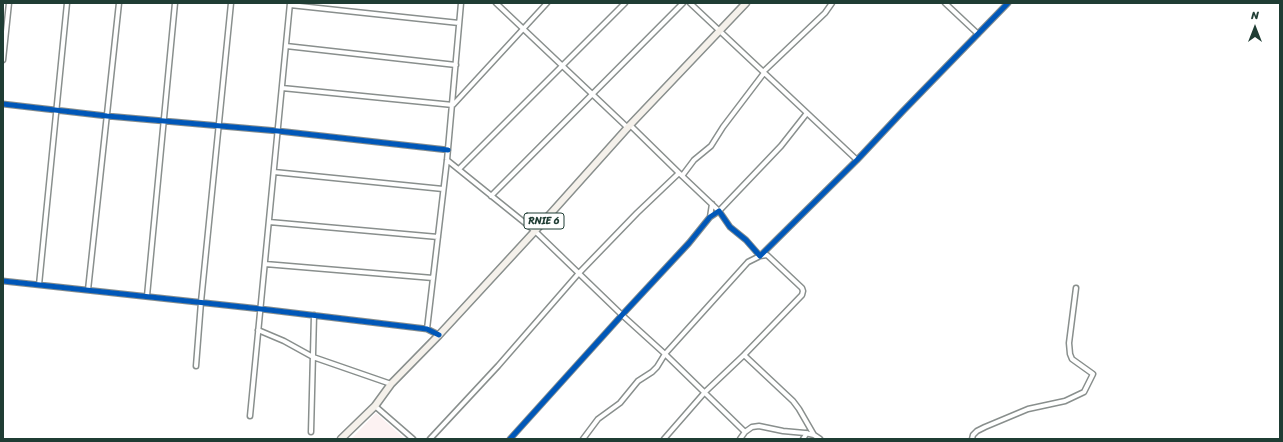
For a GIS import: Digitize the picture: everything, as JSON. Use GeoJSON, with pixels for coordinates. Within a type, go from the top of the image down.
{"type":"FeatureCollection","features":[{"type":"Feature","properties":{"kind":"main road","name":"RNIE 6"},"geometry":{"type":"LineString","coordinates":[[341,439],[375,406],[391,384],[439,335],[535,231],[629,126],[746,3]]}},
{"type":"Feature","properties":{"kind":"street"},"geometry":{"type":"LineString","coordinates":[[3,60],[9,3]]}},
{"type":"Feature","properties":{"kind":"street"},"geometry":{"type":"LineString","coordinates":[[39,285],[67,3]]}},
{"type":"Feature","properties":{"kind":"street"},"geometry":{"type":"LineString","coordinates":[[88,290],[119,3]]}},
{"type":"Feature","properties":{"kind":"street"},"geometry":{"type":"LineString","coordinates":[[147,296],[175,3]]}},
{"type":"Feature","properties":{"kind":"street"},"geometry":{"type":"LineString","coordinates":[[196,366],[231,3]]}},
{"type":"Feature","properties":{"kind":"street"},"geometry":{"type":"LineString","coordinates":[[427,328],[453,105],[461,3]]}},
{"type":"Feature","properties":{"kind":"street"},"geometry":{"type":"LineString","coordinates":[[496,3],[592,95],[629,126],[681,174],[719,211],[730,227],[746,240],[760,256]]}},
{"type":"Feature","properties":{"kind":"street"},"geometry":{"type":"LineString","coordinates":[[453,105],[547,3]]}},
{"type":"Feature","properties":{"kind":"street"},"geometry":{"type":"LineString","coordinates":[[458,169],[625,3]]}},
{"type":"Feature","properties":{"kind":"street"},"geometry":{"type":"LineString","coordinates":[[491,196],[683,3]]}},
{"type":"Feature","properties":{"kind":"street"},"geometry":{"type":"LineString","coordinates":[[690,3],[857,160]]}},
{"type":"Feature","properties":{"kind":"street"},"geometry":{"type":"LineString","coordinates":[[430,439],[498,366],[579,273],[637,213],[711,146],[723,127],[764,72],[825,13],[832,3]]}},
{"type":"Feature","properties":{"kind":"street"},"geometry":{"type":"LineString","coordinates":[[945,3],[978,34]]}},
{"type":"Feature","properties":{"kind":"street"},"geometry":{"type":"LineString","coordinates":[[760,256],[857,160],[1008,3]]}},
{"type":"Feature","properties":{"kind":"street"},"geometry":{"type":"LineString","coordinates":[[250,416],[290,4],[459,23]]}},
{"type":"Feature","properties":{"kind":"street"},"geometry":{"type":"LineString","coordinates":[[286,46],[456,65]]}},
{"type":"Feature","properties":{"kind":"street"},"geometry":{"type":"LineString","coordinates":[[282,88],[453,105]]}},
{"type":"Feature","properties":{"kind":"street"},"geometry":{"type":"LineString","coordinates":[[3,104],[107,116],[278,131],[448,150]]}},
{"type":"Feature","properties":{"kind":"street"},"geometry":{"type":"LineString","coordinates":[[510,439],[674,259],[710,217],[719,211],[782,146],[807,113]]}},
{"type":"Feature","properties":{"kind":"street"},"geometry":{"type":"LineString","coordinates":[[447,160],[535,231],[745,432]]}},
{"type":"Feature","properties":{"kind":"street"},"geometry":{"type":"LineString","coordinates":[[274,172],[443,189]]}},
{"type":"Feature","properties":{"kind":"street"},"geometry":{"type":"LineString","coordinates":[[710,217],[712,204]]}},
{"type":"Feature","properties":{"kind":"street"},"geometry":{"type":"LineString","coordinates":[[269,222],[438,237]]}},
{"type":"Feature","properties":{"kind":"street"},"geometry":{"type":"LineString","coordinates":[[583,439],[598,419],[620,403],[638,381],[657,367],[665,354],[748,262],[760,256],[766,255],[802,288],[802,295],[744,355],[704,392],[664,439]]}},
{"type":"Feature","properties":{"kind":"street"},"geometry":{"type":"LineString","coordinates":[[265,264],[433,278]]}},
{"type":"Feature","properties":{"kind":"street"},"geometry":{"type":"LineString","coordinates":[[3,282],[147,296],[427,328],[439,335]]}},
{"type":"Feature","properties":{"kind":"street"},"geometry":{"type":"LineString","coordinates":[[972,439],[973,435],[977,431],[1006,418],[1028,409],[1065,401],[1084,392],[1093,374],[1072,359],[1069,343],[1076,288]]}},
{"type":"Feature","properties":{"kind":"street"},"geometry":{"type":"LineString","coordinates":[[311,432],[314,315]]}},
{"type":"Feature","properties":{"kind":"street"},"geometry":{"type":"LineString","coordinates":[[258,330],[284,341],[313,357],[391,384]]}},
{"type":"Feature","properties":{"kind":"street"},"geometry":{"type":"LineString","coordinates":[[744,355],[793,401],[814,435]]}},
{"type":"Feature","properties":{"kind":"street"},"geometry":{"type":"LineString","coordinates":[[375,406],[413,439]]}},
{"type":"Feature","properties":{"kind":"street"},"geometry":{"type":"LineString","coordinates":[[740,439],[745,432],[752,427],[759,426],[783,431],[807,433],[820,439]]}},
{"type":"Feature","properties":{"kind":"street"},"geometry":{"type":"LineString","coordinates":[[803,439],[807,433]]}},
{"type":"Feature","properties":{"kind":"shaded area"},"geometry":{"type":"Polygon","coordinates":[[[376,413],[405,439],[351,439],[376,413]]]}},
{"type":"Feature","properties":{"kind":"cycle path"},"geometry":{"type":"LineString","coordinates":[[510,439],[689,243],[710,217],[719,211],[730,227],[746,240],[760,256],[857,160],[1008,3]]}},
{"type":"Feature","properties":{"kind":"cycle path"},"geometry":{"type":"LineString","coordinates":[[3,104],[107,116],[278,131],[448,150]]}},
{"type":"Feature","properties":{"kind":"cycle path"},"geometry":{"type":"LineString","coordinates":[[3,281],[427,329],[439,335]]}}]}
